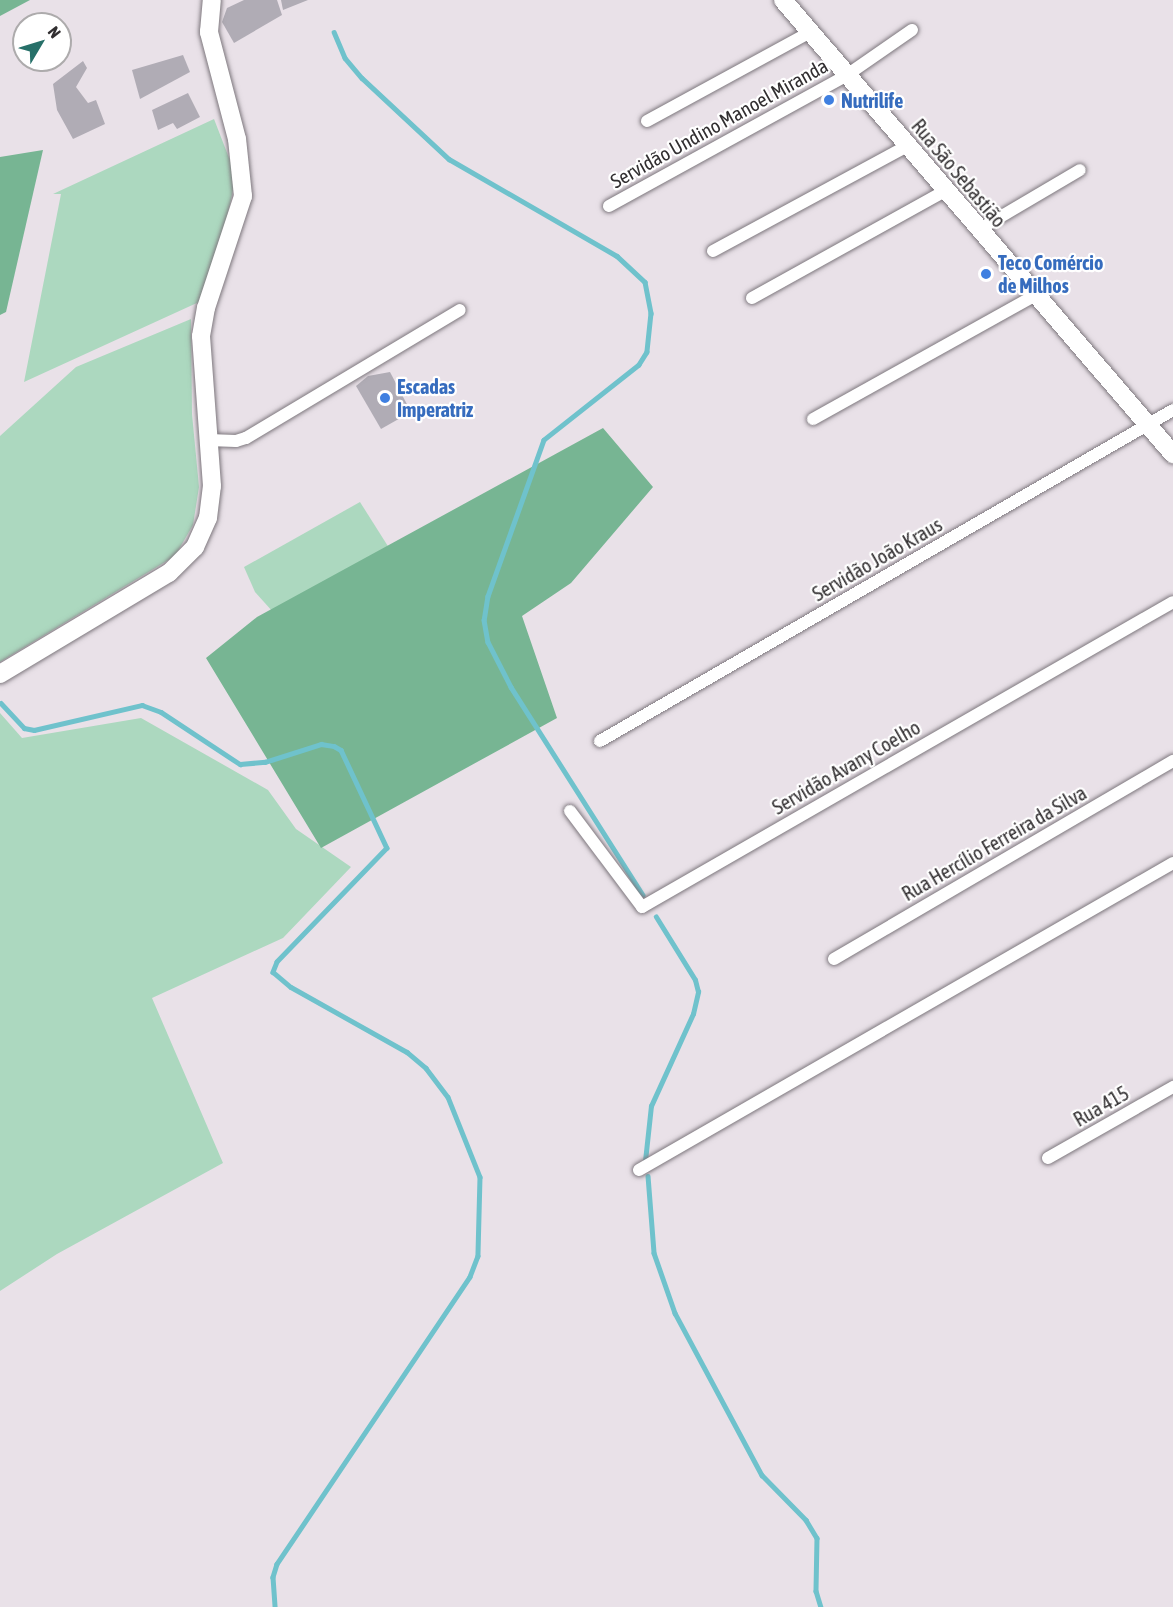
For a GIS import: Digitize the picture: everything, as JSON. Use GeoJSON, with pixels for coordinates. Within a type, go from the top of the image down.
{"type":"FeatureCollection","features":[{"type":"Feature","properties":{"kind":"street"},"geometry":{"type":"LineString","coordinates":[[0,674],[169,573],[188,556],[204,529],[210,502],[201,352],[203,322],[243,196],[237,139],[209,32],[212,0]]}},
{"type":"Feature","properties":{"kind":"street","name":"Rua São Sebastião"},"geometry":{"type":"LineString","coordinates":[[783,0],[1034,296],[1173,454]]}},
{"type":"Feature","properties":{"kind":"street","name":"Servidão Undino Manoel Miranda"},"geometry":{"type":"LineString","coordinates":[[609,206],[847,75],[912,30]]}},
{"type":"Feature","properties":{"kind":"street"},"geometry":{"type":"LineString","coordinates":[[647,121],[810,32]]}},
{"type":"Feature","properties":{"kind":"street"},"geometry":{"type":"LineString","coordinates":[[713,251],[907,146]]}},
{"type":"Feature","properties":{"kind":"street"},"geometry":{"type":"LineString","coordinates":[[978,230],[1080,170]]}},
{"type":"Feature","properties":{"kind":"street"},"geometry":{"type":"LineString","coordinates":[[752,298],[945,191]]}},
{"type":"Feature","properties":{"kind":"street"},"geometry":{"type":"LineString","coordinates":[[813,419],[1034,296]]}},
{"type":"Feature","properties":{"kind":"street"},"geometry":{"type":"LineString","coordinates":[[208,440],[236,441],[246,438],[460,310]]}},
{"type":"Feature","properties":{"kind":"street","name":"Servidão João Kraus"},"geometry":{"type":"LineString","coordinates":[[600,741],[1173,410]]}},
{"type":"Feature","properties":{"kind":"street","name":"Servidão Avany Coelho"},"geometry":{"type":"LineString","coordinates":[[570,811],[642,907],[1173,602]]}},
{"type":"Feature","properties":{"kind":"street","name":"Rua Hercílio Ferreira da Silva"},"geometry":{"type":"LineString","coordinates":[[834,959],[1173,761]]}},
{"type":"Feature","properties":{"kind":"street"},"geometry":{"type":"LineString","coordinates":[[639,1170],[1173,863]]}},
{"type":"Feature","properties":{"kind":"street","name":"Rua 415"},"geometry":{"type":"LineString","coordinates":[[1048,1158],[1173,1087]]}},
{"type":"Feature","properties":{"kind":"green space"},"geometry":{"type":"Polygon","coordinates":[[[0,0],[30,0],[0,16],[0,0]]]}},
{"type":"Feature","properties":{"kind":"green space"},"geometry":{"type":"Polygon","coordinates":[[[214,119],[236,176],[223,237],[199,302],[24,382],[61,194],[53,194],[214,119]]]}},
{"type":"Feature","properties":{"kind":"green space"},"geometry":{"type":"Polygon","coordinates":[[[43,150],[6,312],[0,315],[0,157],[43,150]]]}},
{"type":"Feature","properties":{"kind":"green space"},"geometry":{"type":"Polygon","coordinates":[[[191,319],[192,414],[199,487],[193,525],[175,556],[0,662],[0,436],[76,367],[191,319]]]}},
{"type":"Feature","properties":{"kind":"green space"},"geometry":{"type":"Polygon","coordinates":[[[603,428],[653,487],[571,583],[522,616],[557,718],[321,848],[206,658],[257,617],[603,428]]]}},
{"type":"Feature","properties":{"kind":"green space"},"geometry":{"type":"Polygon","coordinates":[[[360,502],[391,551],[273,612],[255,592],[244,567],[360,502]]]}},
{"type":"Feature","properties":{"kind":"green space"},"geometry":{"type":"Polygon","coordinates":[[[0,713],[22,738],[141,718],[268,790],[296,829],[351,867],[283,938],[152,998],[223,1163],[57,1254],[0,1291],[0,713]]]}},
{"type":"Feature","properties":{"kind":"building"},"geometry":{"type":"Polygon","coordinates":[[[244,0],[277,0],[282,15],[234,43],[222,22],[227,8],[244,0]]]}},
{"type":"Feature","properties":{"kind":"building"},"geometry":{"type":"Polygon","coordinates":[[[281,0],[308,0],[283,10],[281,0]]]}},
{"type":"Feature","properties":{"kind":"building"},"geometry":{"type":"Polygon","coordinates":[[[183,55],[190,72],[140,99],[132,70],[183,55]]]}},
{"type":"Feature","properties":{"kind":"building"},"geometry":{"type":"Polygon","coordinates":[[[83,61],[87,68],[76,87],[88,103],[96,100],[105,124],[73,139],[57,110],[53,84],[72,72],[72,69],[83,61]]]}},
{"type":"Feature","properties":{"kind":"building"},"geometry":{"type":"Polygon","coordinates":[[[188,93],[200,117],[177,129],[173,123],[158,130],[152,110],[188,93]]]}},
{"type":"Feature","properties":{"kind":"building"},"geometry":{"type":"Polygon","coordinates":[[[390,372],[411,412],[381,429],[356,386],[368,376],[390,372]]]}},
{"type":"Feature","properties":{"kind":"waterway"},"geometry":{"type":"LineString","coordinates":[[334,32],[345,58],[362,78],[449,159],[617,256],[645,282],[651,313],[647,352],[639,365],[544,440],[488,596],[484,620],[488,642],[511,687],[643,895]]}},
{"type":"Feature","properties":{"kind":"waterway"},"geometry":{"type":"LineString","coordinates":[[1,703],[24,728],[34,730],[142,705],[161,712],[240,764],[265,762],[321,744],[334,746],[341,750],[387,848],[277,962],[273,972],[291,987],[407,1052],[426,1068],[448,1097],[480,1177],[478,1256],[470,1277],[277,1564],[273,1577],[275,1607]]}},
{"type":"Feature","properties":{"kind":"waterway"},"geometry":{"type":"LineString","coordinates":[[645,1161],[651,1106],[693,1014],[698,992],[695,980],[656,917]]}},
{"type":"Feature","properties":{"kind":"waterway"},"geometry":{"type":"LineString","coordinates":[[648,1176],[654,1253],[675,1313],[762,1475],[806,1520],[817,1538],[816,1591],[821,1607]]}},
{"type":"Feature","properties":{"kind":"place","name":"Nutrilife"},"geometry":{"type":"Point","coordinates":[829,100]}},
{"type":"Feature","properties":{"kind":"place","name":"Teco Comércio de Milhos"},"geometry":{"type":"Point","coordinates":[986,274]}},
{"type":"Feature","properties":{"kind":"place","name":"Escadas Imperatriz"},"geometry":{"type":"Point","coordinates":[385,398]}}]}
